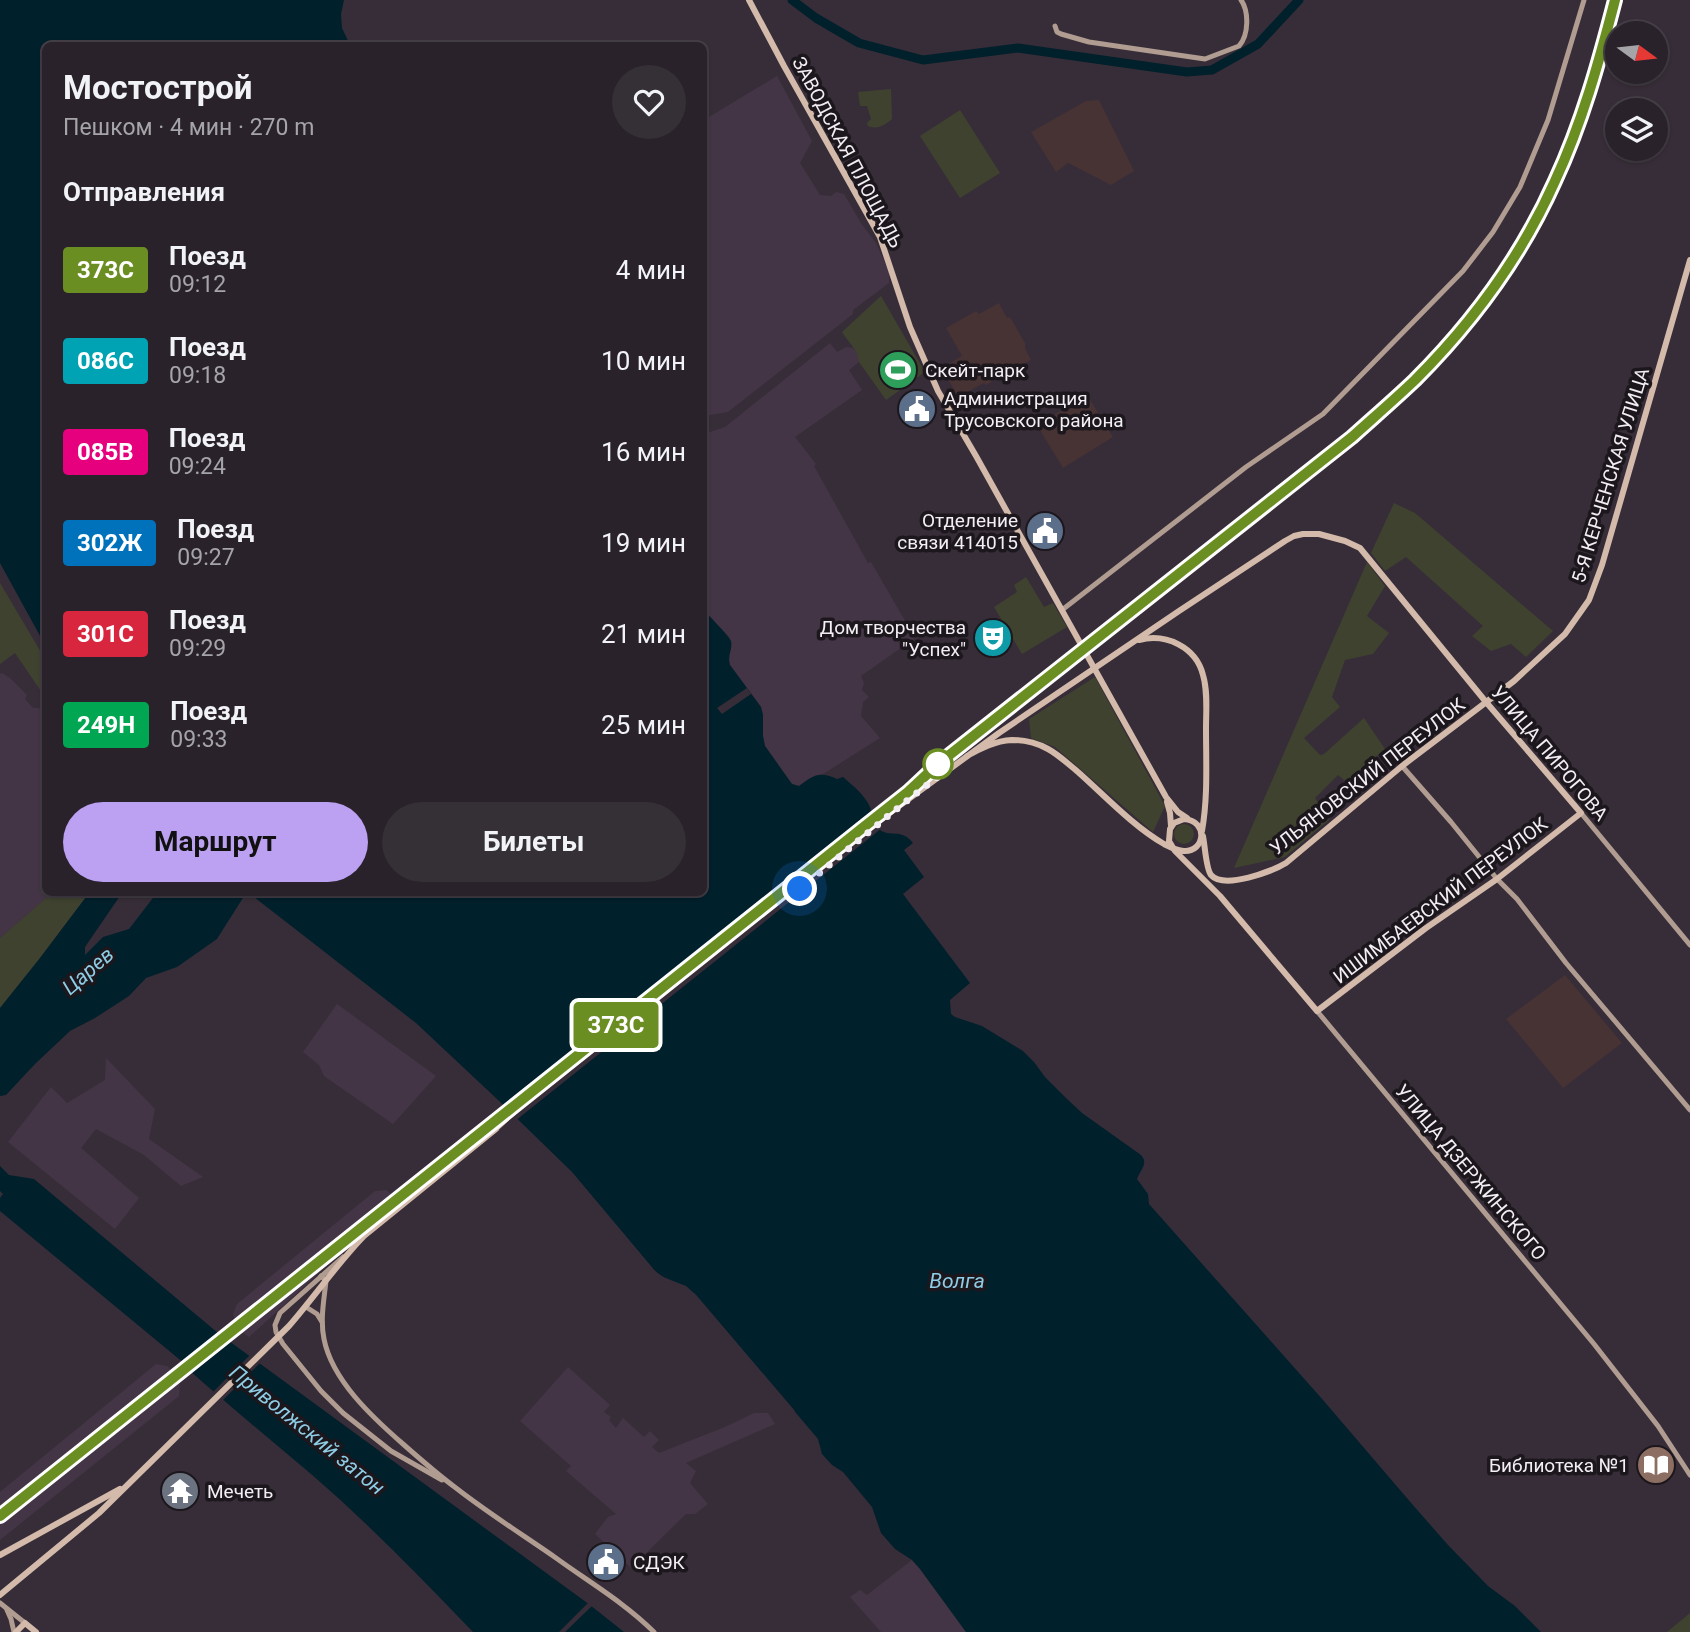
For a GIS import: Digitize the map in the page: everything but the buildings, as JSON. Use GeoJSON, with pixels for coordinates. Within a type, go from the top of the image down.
{"type":"FeatureCollection","features":[{"type":"Feature","properties":{"kind":"main road","name":"ЗАВОДСКАЯ ПЛОЩАДЬ"},"geometry":{"type":"LineString","coordinates":[[749,0],[880,237],[910,327],[938,391],[1166,797]]}},
{"type":"Feature","properties":{"kind":"main road"},"geometry":{"type":"LineString","coordinates":[[1055,26],[1061,34],[1089,42],[1207,59],[1243,42],[1246,6],[1241,0]]}},
{"type":"Feature","properties":{"kind":"main road"},"geometry":{"type":"LineString","coordinates":[[1062,610],[1246,467],[1322,414],[1463,271],[1493,232],[1520,187],[1548,120],[1584,0]]}},
{"type":"Feature","properties":{"kind":"main road","name":"5-Я КЕРЧЕНСКАЯ УЛИЦА"},"geometry":{"type":"LineString","coordinates":[[1486,702],[1514,681],[1565,634],[1589,600],[1602,565],[1690,260]]}},
{"type":"Feature","properties":{"kind":"main road","name":"УЛИЦА ПИРОГОВА"},"geometry":{"type":"LineString","coordinates":[[1128,645],[1294,536],[1319,534],[1353,544],[1367,555],[1486,702],[1690,945]]}},
{"type":"Feature","properties":{"kind":"main road"},"geometry":{"type":"LineString","coordinates":[[653,1632],[603,1591],[457,1489],[391,1451],[343,1413],[321,1391],[283,1344],[275,1325],[281,1313],[323,1278],[392,1212],[840,851],[967,756],[1105,660],[1128,645],[1154,638],[1177,643],[1190,653],[1203,673],[1206,698],[1206,804],[1198,845],[1190,851],[1173,848],[1169,838],[1170,810],[1166,797]]}},
{"type":"Feature","properties":{"kind":"main road","name":"УЛЬЯНОВСКИЙ ПЕРЕУЛОК"},"geometry":{"type":"LineString","coordinates":[[1202,832],[1210,874],[1215,878],[1240,879],[1265,873],[1286,863],[1402,766],[1486,702]]}},
{"type":"Feature","properties":{"kind":"main road","name":"УЛИЦА ДЗЕРЖИНСКОГО"},"geometry":{"type":"LineString","coordinates":[[967,756],[999,742],[1019,740],[1040,745],[1062,758],[1144,830],[1173,848],[1220,896],[1594,1345],[1658,1426],[1690,1475]]}},
{"type":"Feature","properties":{"kind":"main road"},"geometry":{"type":"LineString","coordinates":[[1402,766],[1517,899],[1566,963],[1690,1110]]}},
{"type":"Feature","properties":{"kind":"main road"},"geometry":{"type":"LineString","coordinates":[[1166,797],[1178,812],[1197,823],[1202,832]]}},
{"type":"Feature","properties":{"kind":"main road","name":"ИШИМБАЕВСКИЙ ПЕРЕУЛОК"},"geometry":{"type":"LineString","coordinates":[[1317,1012],[1426,928],[1497,879],[1581,813]]}},
{"type":"Feature","properties":{"kind":"main road"},"geometry":{"type":"LineString","coordinates":[[1171,828],[1180,820],[1189,819]]}},
{"type":"Feature","properties":{"kind":"main road"},"geometry":{"type":"LineString","coordinates":[[0,1595],[73,1535],[133,1480],[289,1326],[306,1307],[323,1278]]}},
{"type":"Feature","properties":{"kind":"main road"},"geometry":{"type":"LineString","coordinates":[[323,1278],[324,1339],[335,1367],[366,1410],[457,1489]]}},
{"type":"Feature","properties":{"kind":"main road"},"geometry":{"type":"LineString","coordinates":[[306,1307],[317,1314],[323,1325]]}},
{"type":"Feature","properties":{"kind":"main road"},"geometry":{"type":"LineString","coordinates":[[0,1555],[133,1480]]}},
{"type":"Feature","properties":{"kind":"main road"},"geometry":{"type":"LineString","coordinates":[[3,1605],[15,1632],[25,1623]]}},
{"type":"Feature","properties":{"kind":"main road"},"geometry":{"type":"LineString","coordinates":[[3,1605],[36,1632]]}},
{"type":"Feature","properties":{"kind":"shaded area"},"geometry":{"type":"Polygon","coordinates":[[[777,76],[812,141],[800,163],[820,195],[831,196],[836,192],[844,194],[876,243],[889,272],[889,283],[728,412],[707,416],[707,118],[777,76]]]}},
{"type":"Feature","properties":{"kind":"shaded area"},"geometry":{"type":"Polygon","coordinates":[[[1099,100],[1134,171],[1111,185],[1068,163],[1056,172],[1031,132],[1086,101],[1099,100]]]}},
{"type":"Feature","properties":{"kind":"shaded area"},"geometry":{"type":"Polygon","coordinates":[[[999,303],[1025,343],[1031,360],[958,397],[942,368],[962,356],[946,328],[976,311],[979,314],[999,303]]]}},
{"type":"Feature","properties":{"kind":"shaded area"},"geometry":{"type":"Polygon","coordinates":[[[830,343],[837,352],[846,347],[853,348],[859,356],[859,362],[849,370],[862,390],[795,437],[816,464],[814,466],[868,563],[871,562],[915,638],[861,676],[864,683],[862,690],[869,697],[863,702],[861,716],[880,738],[799,786],[792,784],[765,746],[761,707],[730,665],[730,638],[707,613],[707,433],[725,427],[830,343]]]}},
{"type":"Feature","properties":{"kind":"shaded area"},"geometry":{"type":"Polygon","coordinates":[[[1087,395],[1113,437],[1063,468],[1037,425],[1087,395]]]}},
{"type":"Feature","properties":{"kind":"shaded area"},"geometry":{"type":"Polygon","coordinates":[[[0,674],[10,678],[27,695],[25,699],[33,708],[39,708],[42,712],[42,896],[49,896],[0,938],[0,674]]]}},
{"type":"Feature","properties":{"kind":"shaded area"},"geometry":{"type":"Polygon","coordinates":[[[1565,975],[1622,1043],[1563,1088],[1506,1019],[1565,975]]]}},
{"type":"Feature","properties":{"kind":"shaded area"},"geometry":{"type":"Polygon","coordinates":[[[337,1004],[436,1076],[393,1124],[324,1076],[319,1065],[303,1052],[337,1004]]]}},
{"type":"Feature","properties":{"kind":"shaded area"},"geometry":{"type":"Polygon","coordinates":[[[106,1058],[155,1109],[149,1139],[203,1177],[181,1186],[144,1155],[96,1129],[81,1148],[139,1198],[115,1229],[8,1142],[51,1087],[67,1103],[105,1080],[106,1058]]]}},
{"type":"Feature","properties":{"kind":"shaded area"},"geometry":{"type":"Polygon","coordinates":[[[386,1190],[395,1197],[385,1206],[388,1210],[249,1337],[243,1333],[233,1314],[237,1304],[375,1191],[386,1190]]]}},
{"type":"Feature","properties":{"kind":"shaded area"},"geometry":{"type":"Polygon","coordinates":[[[156,1364],[167,1366],[180,1380],[179,1396],[0,1540],[0,1492],[156,1364]]]}},
{"type":"Feature","properties":{"kind":"shaded area"},"geometry":{"type":"Polygon","coordinates":[[[568,1367],[610,1405],[604,1412],[611,1417],[609,1420],[616,1428],[623,1418],[644,1437],[650,1431],[659,1440],[652,1447],[659,1453],[754,1413],[768,1413],[775,1424],[686,1463],[696,1471],[690,1483],[708,1504],[695,1514],[686,1514],[631,1568],[595,1534],[608,1517],[616,1514],[566,1471],[571,1466],[520,1421],[568,1367]]]}},
{"type":"Feature","properties":{"kind":"shaded area"},"geometry":{"type":"Polygon","coordinates":[[[912,1560],[966,1632],[881,1632],[850,1597],[860,1590],[867,1595],[912,1560]]]}},
{"type":"Feature","properties":{"kind":"green space"},"geometry":{"type":"Polygon","coordinates":[[[891,89],[892,119],[881,126],[868,126],[867,123],[871,119],[867,106],[860,106],[858,92],[891,89]]]}},
{"type":"Feature","properties":{"kind":"green space"},"geometry":{"type":"Polygon","coordinates":[[[960,110],[1000,173],[960,198],[920,136],[960,110]]]}},
{"type":"Feature","properties":{"kind":"green space"},"geometry":{"type":"Polygon","coordinates":[[[881,296],[925,372],[886,400],[842,332],[881,296]]]}},
{"type":"Feature","properties":{"kind":"green space"},"geometry":{"type":"Polygon","coordinates":[[[1394,503],[1415,513],[1553,631],[1526,657],[1511,644],[1491,651],[1472,636],[1483,626],[1406,557],[1385,571],[1371,553],[1394,503]]]}},
{"type":"Feature","properties":{"kind":"green space"},"geometry":{"type":"Polygon","coordinates":[[[1367,562],[1385,586],[1367,616],[1389,633],[1373,654],[1345,660],[1332,697],[1340,707],[1304,738],[1320,755],[1324,754],[1364,718],[1385,749],[1346,782],[1338,775],[1315,798],[1329,820],[1285,857],[1234,868],[1367,562]]]}},
{"type":"Feature","properties":{"kind":"green space"},"geometry":{"type":"Polygon","coordinates":[[[1026,577],[1044,607],[1053,603],[1067,627],[1022,654],[994,607],[1017,592],[1014,585],[1026,577]]]}},
{"type":"Feature","properties":{"kind":"green space"},"geometry":{"type":"Polygon","coordinates":[[[0,583],[42,654],[42,693],[15,653],[0,664],[0,583]]]}},
{"type":"Feature","properties":{"kind":"green space"},"geometry":{"type":"Polygon","coordinates":[[[1095,677],[1165,806],[1153,832],[1055,747],[1031,738],[1029,719],[1095,677]]]}},
{"type":"Feature","properties":{"kind":"green space"},"geometry":{"type":"Polygon","coordinates":[[[1184,824],[1191,827],[1194,834],[1191,841],[1184,844],[1177,841],[1174,834],[1177,827],[1184,824]]]}},
{"type":"Feature","properties":{"kind":"green space"},"geometry":{"type":"Polygon","coordinates":[[[49,896],[87,896],[0,1008],[0,938],[49,896]]]}},
{"type":"Feature","properties":{"kind":"green space"},"geometry":{"type":"Polygon","coordinates":[[[1690,1613],[1690,1632],[1667,1632],[1690,1613]]]}},
{"type":"Feature","properties":{"kind":"water"},"geometry":{"type":"Polygon","coordinates":[[[0,0],[344,0],[342,28],[349,42],[42,42],[42,640],[0,563],[0,0]]]}},
{"type":"Feature","properties":{"kind":"water","name":"Волга"},"geometry":{"type":"Polygon","coordinates":[[[707,613],[731,641],[730,665],[761,707],[765,746],[792,784],[799,786],[821,775],[837,779],[843,777],[865,798],[878,828],[886,833],[904,835],[913,843],[904,850],[924,877],[903,894],[970,983],[950,1000],[951,1014],[982,1026],[1023,1051],[1082,1113],[1141,1155],[1144,1164],[1137,1179],[1148,1194],[1149,1204],[1448,1545],[1488,1586],[1515,1606],[1541,1632],[966,1632],[920,1569],[895,1549],[881,1533],[872,1507],[843,1472],[822,1454],[818,1439],[696,1295],[655,1271],[571,1171],[416,1023],[253,896],[707,896],[707,613]]]}},
{"type":"Feature","properties":{"kind":"water","name":"Царев"},"geometry":{"type":"Polygon","coordinates":[[[87,896],[120,896],[85,947],[85,955],[103,937],[129,929],[154,896],[244,896],[217,939],[177,967],[146,978],[129,996],[70,1031],[6,1095],[0,1096],[0,1008],[87,896]]]}},
{"type":"Feature","properties":{"kind":"water","name":"Приволжский затон"},"geometry":{"type":"Polygon","coordinates":[[[0,1166],[9,1175],[34,1179],[218,1333],[624,1632],[473,1632],[394,1551],[332,1493],[185,1364],[0,1211],[0,1198],[3,1194],[0,1191],[0,1166]]]}},
{"type":"Feature","properties":{"kind":"pier"},"geometry":{"type":"Polygon","coordinates":[[[747,688],[751,694],[722,714],[717,708],[747,688]]]}},
{"type":"Feature","properties":{"kind":"pier"},"geometry":{"type":"Polygon","coordinates":[[[875,816],[882,828],[515,1121],[505,1111],[875,816]]]}},
{"type":"Feature","properties":{"kind":"pier"},"geometry":{"type":"Polygon","coordinates":[[[571,1171],[655,1271],[686,1286],[696,1295],[795,1411],[793,1413],[687,1291],[653,1273],[569,1173],[571,1171]]]}},
{"type":"Feature","properties":{"kind":"pier"},"geometry":{"type":"Polygon","coordinates":[[[252,1353],[262,1361],[220,1403],[211,1394],[252,1353]]]}},
{"type":"Feature","properties":{"kind":"pier"},"geometry":{"type":"Polygon","coordinates":[[[590,1601],[594,1604],[565,1632],[559,1632],[590,1601]]]}},
{"type":"Feature","properties":{"kind":"waterway"},"geometry":{"type":"LineString","coordinates":[[792,0],[816,18],[859,43],[923,60],[1018,48],[1187,72],[1212,70],[1258,44],[1299,0]]}},
{"type":"Feature","properties":{"kind":"railway"},"geometry":{"type":"LineString","coordinates":[[0,1516],[908,792],[938,764],[1351,437],[1382,409],[1441,351],[1467,320],[1492,288],[1536,219],[1565,159],[1582,115],[1615,0]]}},
{"type":"Feature","properties":{"kind":"train","name":"373C"},"geometry":{"type":"LineString","coordinates":[[0,1516],[908,792],[938,764],[1352,437],[1416,379],[1474,313],[1519,249],[1538,216],[1583,113],[1615,0]]}},
{"type":"Feature","properties":{"kind":"place","name":"Скейт-парк"},"geometry":{"type":"Point","coordinates":[898,370]}},
{"type":"Feature","properties":{"kind":"place","name":"Администрация Трусовского района"},"geometry":{"type":"Point","coordinates":[917,409]}},
{"type":"Feature","properties":{"kind":"place","name":"Отделение связи 414015"},"geometry":{"type":"Point","coordinates":[1045,531]}},
{"type":"Feature","properties":{"kind":"place","name":"Дом творчества \"Успех\""},"geometry":{"type":"Point","coordinates":[993,638]}},
{"type":"Feature","properties":{"kind":"place","name":"Библиотека №1"},"geometry":{"type":"Point","coordinates":[1656,1465]}},
{"type":"Feature","properties":{"kind":"place","name":"Мечеть"},"geometry":{"type":"Point","coordinates":[180,1491]}},
{"type":"Feature","properties":{"kind":"place","name":"СДЭК"},"geometry":{"type":"Point","coordinates":[606,1562]}},
{"type":"Feature","properties":{"kind":"route"},"geometry":{"type":"LineString","coordinates":[[800,889],[940,775],[938,764]]}}]}
